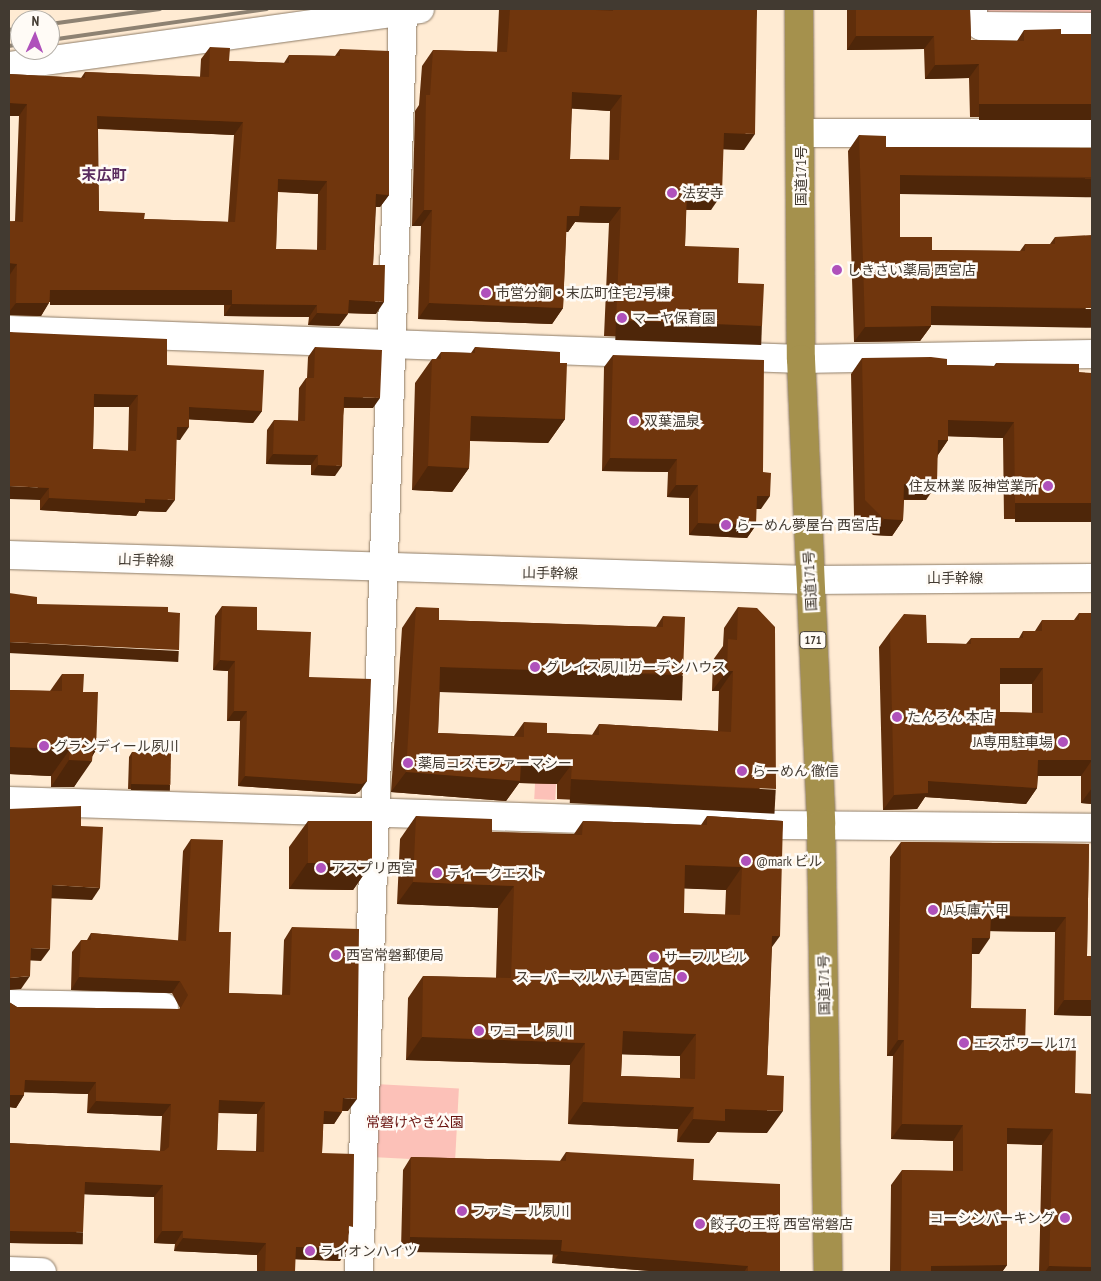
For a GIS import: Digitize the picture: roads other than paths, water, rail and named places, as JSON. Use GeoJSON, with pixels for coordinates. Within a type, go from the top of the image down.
{"type":"FeatureCollection","features":[{"type":"Feature","properties":{"kind":"highway","name":"国道171号"},"geometry":{"type":"LineString","coordinates":[[798,9],[801,359],[809,580],[821,824],[828,1272]]}},
{"type":"Feature","properties":{"kind":"street"},"geometry":{"type":"LineString","coordinates":[[9,66],[409,9],[392,344],[385,570],[372,814],[359,1272]]}},
{"type":"Feature","properties":{"kind":"street"},"geometry":{"type":"LineString","coordinates":[[973,9],[973,20],[981,26],[1092,27]]}},
{"type":"Feature","properties":{"kind":"street"},"geometry":{"type":"LineString","coordinates":[[800,133],[1092,134]]}},
{"type":"Feature","properties":{"kind":"street"},"geometry":{"type":"LineString","coordinates":[[9,330],[801,359],[1092,354]]}},
{"type":"Feature","properties":{"kind":"street","name":"山手幹線"},"geometry":{"type":"LineString","coordinates":[[9,555],[385,570],[809,580],[1092,578]]}},
{"type":"Feature","properties":{"kind":"street"},"geometry":{"type":"LineString","coordinates":[[9,800],[372,814],[1092,828]]}},
{"type":"Feature","properties":{"kind":"street"},"geometry":{"type":"LineString","coordinates":[[9,1004],[164,1006]]}},
{"type":"Feature","properties":{"kind":"street"},"geometry":{"type":"LineString","coordinates":[[9,1271],[42,1272]]}},
{"type":"Feature","properties":{"kind":"railway"},"geometry":{"type":"LineString","coordinates":[[60,23],[160,9]]}},
{"type":"Feature","properties":{"kind":"railway"},"geometry":{"type":"LineString","coordinates":[[60,39],[267,9]]}},
{"type":"Feature","properties":{"kind":"place","name":"法安寺"},"geometry":{"type":"Point","coordinates":[672,193]}},
{"type":"Feature","properties":{"kind":"place","name":"しきさい薬局 西宮店"},"geometry":{"type":"Point","coordinates":[837,270]}},
{"type":"Feature","properties":{"kind":"place","name":"市営分銅・末広町住宅2号棟"},"geometry":{"type":"Point","coordinates":[486,293]}},
{"type":"Feature","properties":{"kind":"place","name":"マーヤ保育園"},"geometry":{"type":"Point","coordinates":[622,318]}},
{"type":"Feature","properties":{"kind":"place","name":"双葉温泉"},"geometry":{"type":"Point","coordinates":[634,421]}},
{"type":"Feature","properties":{"kind":"place","name":"住友林業 阪神営業所"},"geometry":{"type":"Point","coordinates":[1048,486]}},
{"type":"Feature","properties":{"kind":"place","name":"らーめん夢屋台 西宮店"},"geometry":{"type":"Point","coordinates":[726,525]}},
{"type":"Feature","properties":{"kind":"place","name":"グレイス夙川ガーデンハウス"},"geometry":{"type":"Point","coordinates":[535,667]}},
{"type":"Feature","properties":{"kind":"place","name":"たんろん 本店"},"geometry":{"type":"Point","coordinates":[897,717]}},
{"type":"Feature","properties":{"kind":"place","name":"JA専用駐車場"},"geometry":{"type":"Point","coordinates":[1063,742]}},
{"type":"Feature","properties":{"kind":"place","name":"グランディール夙川"},"geometry":{"type":"Point","coordinates":[44,746]}},
{"type":"Feature","properties":{"kind":"place","name":"薬局コスモファーマシー"},"geometry":{"type":"Point","coordinates":[408,763]}},
{"type":"Feature","properties":{"kind":"place","name":"らーめん 徹信"},"geometry":{"type":"Point","coordinates":[742,771]}},
{"type":"Feature","properties":{"kind":"place","name":"@mark ビル"},"geometry":{"type":"Point","coordinates":[746,861]}},
{"type":"Feature","properties":{"kind":"place","name":"アスプリ西宮"},"geometry":{"type":"Point","coordinates":[321,868]}},
{"type":"Feature","properties":{"kind":"place","name":"ティークエスト"},"geometry":{"type":"Point","coordinates":[437,873]}},
{"type":"Feature","properties":{"kind":"place","name":"JA兵庫六甲"},"geometry":{"type":"Point","coordinates":[933,910]}},
{"type":"Feature","properties":{"kind":"place","name":"西宮常磐郵便局"},"geometry":{"type":"Point","coordinates":[336,955]}},
{"type":"Feature","properties":{"kind":"place","name":"サーフルビル"},"geometry":{"type":"Point","coordinates":[654,957]}},
{"type":"Feature","properties":{"kind":"place","name":"スーパーマルハチ 西宮店"},"geometry":{"type":"Point","coordinates":[682,977]}},
{"type":"Feature","properties":{"kind":"place","name":"ワコーレ夙川"},"geometry":{"type":"Point","coordinates":[479,1031]}},
{"type":"Feature","properties":{"kind":"place","name":"エスポワール171"},"geometry":{"type":"Point","coordinates":[964,1043]}},
{"type":"Feature","properties":{"kind":"place","name":"ファミール夙川"},"geometry":{"type":"Point","coordinates":[462,1211]}},
{"type":"Feature","properties":{"kind":"place","name":"コーシンパーキング"},"geometry":{"type":"Point","coordinates":[1065,1218]}},
{"type":"Feature","properties":{"kind":"place","name":"餃子の王将 西宮常磐店"},"geometry":{"type":"Point","coordinates":[700,1224]}},
{"type":"Feature","properties":{"kind":"place","name":"ライオンハイツ"},"geometry":{"type":"Point","coordinates":[310,1251]}},
{"type":"Feature","properties":{"kind":"district","name":"末広町"},"geometry":{"type":"Point","coordinates":[104,175]}},
{"type":"Feature","properties":{"kind":"park label","name":"常磐けやき公園"},"geometry":{"type":"Point","coordinates":[415,1122]}}]}
